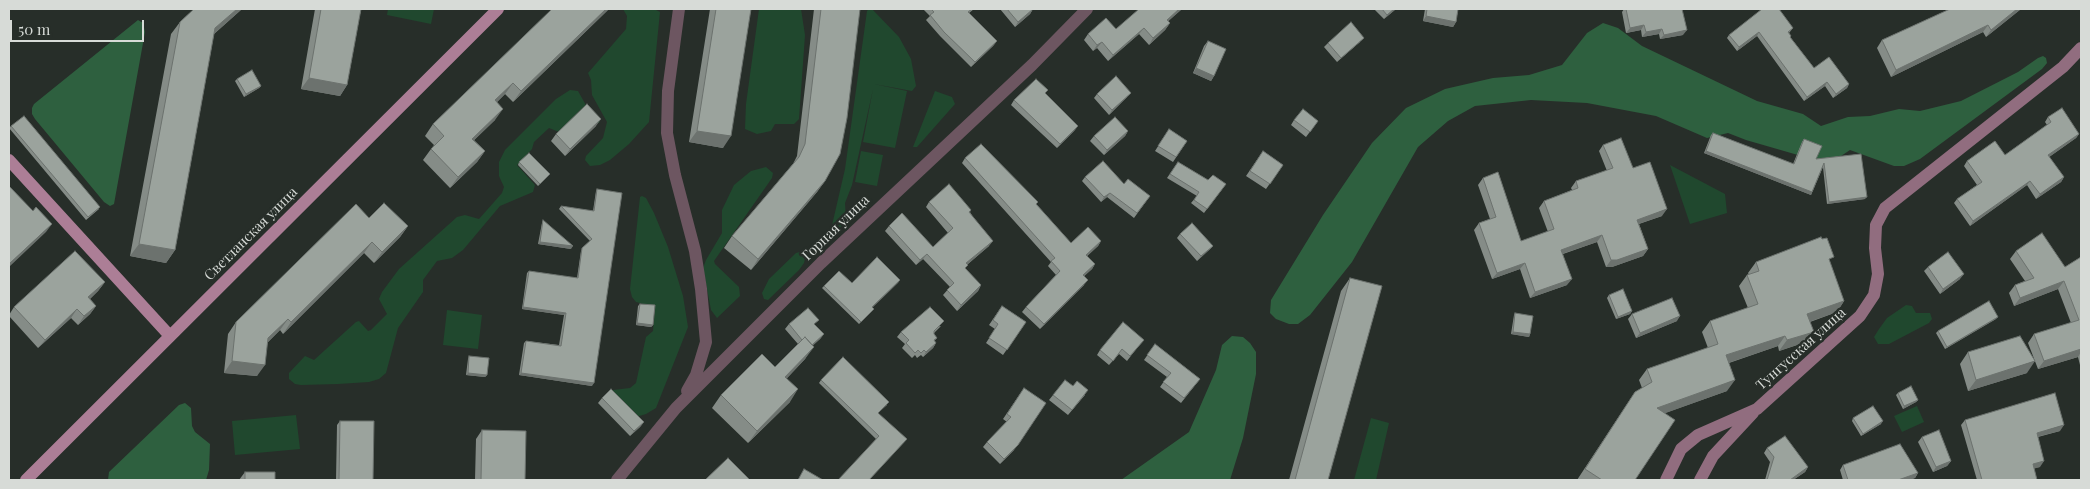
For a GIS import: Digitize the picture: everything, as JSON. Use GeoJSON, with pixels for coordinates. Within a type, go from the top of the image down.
{"type":"FeatureCollection","features":[{"type":"Feature","properties":{"kind":"main road","name":"Светланская улица"},"geometry":{"type":"LineString","coordinates":[[26,480],[498,9]]}},
{"type":"Feature","properties":{"kind":"main road","name":"Тунгусская улица"},"geometry":{"type":"LineString","coordinates":[[1666,480],[1681,449],[1698,435],[1756,410],[1860,316],[1874,295],[1878,274],[1875,248],[1876,225],[1885,208],[2063,67],[2081,48]]}},
{"type":"Feature","properties":{"kind":"main road"},"geometry":{"type":"LineString","coordinates":[[9,160],[170,336]]}},
{"type":"Feature","properties":{"kind":"main road"},"geometry":{"type":"LineString","coordinates":[[1700,480],[1713,456],[1756,410]]}},
{"type":"Feature","properties":{"kind":"street"},"geometry":{"type":"LineString","coordinates":[[676,408],[696,376],[706,342],[695,252],[675,175],[667,134],[668,91],[679,9]]}},
{"type":"Feature","properties":{"kind":"street","name":"Горная улица"},"geometry":{"type":"LineString","coordinates":[[617,480],[676,408],[821,263],[1032,65],[1087,9]]}},
{"type":"Feature","properties":{"kind":"green space"},"geometry":{"type":"Polygon","coordinates":[[[388,9],[434,9],[431,24],[387,15],[388,9]]]}},
{"type":"Feature","properties":{"kind":"green space"},"geometry":{"type":"Polygon","coordinates":[[[623,9],[654,9],[660,12],[649,122],[629,144],[610,160],[600,165],[590,166],[585,160],[586,156],[603,138],[607,122],[592,95],[591,80],[588,73],[626,29],[627,16],[623,9]]]}},
{"type":"Feature","properties":{"kind":"green space"},"geometry":{"type":"Polygon","coordinates":[[[759,9],[801,9],[805,35],[799,119],[794,124],[775,124],[771,131],[757,134],[745,129],[746,104],[759,9]]]}},
{"type":"Feature","properties":{"kind":"green space"},"geometry":{"type":"Polygon","coordinates":[[[872,9],[899,37],[911,59],[916,86],[912,91],[874,84],[907,91],[895,148],[863,142],[873,89],[852,185],[845,203],[846,221],[832,237],[830,234],[845,169],[867,11],[872,9]]]}},
{"type":"Feature","properties":{"kind":"green space"},"geometry":{"type":"Polygon","coordinates":[[[138,20],[143,23],[145,32],[114,204],[110,206],[104,202],[35,119],[32,114],[32,108],[34,104],[138,20]]]}},
{"type":"Feature","properties":{"kind":"green space"},"geometry":{"type":"Polygon","coordinates":[[[1603,23],[1618,28],[1642,46],[1757,101],[1803,114],[1821,126],[1848,117],[1870,116],[1899,109],[1920,111],[1961,101],[2018,72],[2038,58],[2043,56],[2046,58],[2047,63],[2042,69],[1920,159],[1904,166],[1894,166],[1850,150],[1829,164],[1728,133],[1707,138],[1656,116],[1587,103],[1531,100],[1475,106],[1448,121],[1418,147],[1352,262],[1310,315],[1298,324],[1289,324],[1276,319],[1270,313],[1271,300],[1323,215],[1372,143],[1406,108],[1445,89],[1493,78],[1529,75],[1562,65],[1587,33],[1603,23]]]}},
{"type":"Feature","properties":{"kind":"green space"},"geometry":{"type":"Polygon","coordinates":[[[570,90],[578,91],[587,107],[600,120],[599,123],[596,123],[583,110],[580,110],[559,132],[549,128],[534,142],[532,149],[517,165],[535,185],[533,192],[500,206],[463,250],[452,258],[437,261],[423,280],[423,292],[398,328],[386,373],[379,379],[369,382],[338,384],[301,385],[295,384],[289,379],[289,373],[305,356],[314,360],[356,322],[359,321],[368,331],[387,314],[379,299],[399,269],[457,217],[465,215],[479,219],[502,193],[504,187],[499,176],[499,162],[505,150],[556,99],[570,90]]]}},
{"type":"Feature","properties":{"kind":"green space"},"geometry":{"type":"Polygon","coordinates":[[[935,91],[952,97],[955,104],[917,147],[913,147],[935,91]]]}},
{"type":"Feature","properties":{"kind":"green space"},"geometry":{"type":"Polygon","coordinates":[[[861,151],[883,155],[877,186],[855,182],[861,151]]]}},
{"type":"Feature","properties":{"kind":"green space"},"geometry":{"type":"Polygon","coordinates":[[[1670,165],[1725,194],[1727,213],[1690,224],[1670,165]]]}},
{"type":"Feature","properties":{"kind":"green space"},"geometry":{"type":"Polygon","coordinates":[[[766,167],[773,173],[772,178],[714,261],[739,287],[740,296],[717,318],[711,310],[703,268],[722,233],[722,210],[734,185],[751,171],[766,167]]]}},
{"type":"Feature","properties":{"kind":"green space"},"geometry":{"type":"Polygon","coordinates":[[[640,197],[646,198],[654,213],[668,247],[683,296],[688,327],[656,408],[636,417],[611,392],[613,390],[630,388],[636,383],[646,337],[653,331],[655,307],[636,302],[632,297],[630,289],[640,197]]]}},
{"type":"Feature","properties":{"kind":"green space"},"geometry":{"type":"Polygon","coordinates":[[[800,252],[805,258],[799,270],[768,300],[764,299],[762,293],[769,279],[796,253],[800,252]]]}},
{"type":"Feature","properties":{"kind":"green space"},"geometry":{"type":"Polygon","coordinates":[[[1906,305],[1912,306],[1916,313],[1930,313],[1932,319],[1929,323],[1889,344],[1878,344],[1874,337],[1879,329],[1887,318],[1906,305]]]}},
{"type":"Feature","properties":{"kind":"green space"},"geometry":{"type":"Polygon","coordinates":[[[447,310],[482,315],[478,349],[443,345],[447,310]]]}},
{"type":"Feature","properties":{"kind":"green space"},"geometry":{"type":"Polygon","coordinates":[[[1232,336],[1243,337],[1256,352],[1256,374],[1243,438],[1230,480],[1121,480],[1189,432],[1216,370],[1222,345],[1232,336]]]}},
{"type":"Feature","properties":{"kind":"green space"},"geometry":{"type":"Polygon","coordinates":[[[185,403],[191,408],[192,426],[195,432],[210,444],[209,470],[206,480],[108,480],[109,472],[179,405],[185,403]]]}},
{"type":"Feature","properties":{"kind":"green space"},"geometry":{"type":"Polygon","coordinates":[[[1917,406],[1924,422],[1902,432],[1894,416],[1917,406]]]}},
{"type":"Feature","properties":{"kind":"green space"},"geometry":{"type":"Polygon","coordinates":[[[296,415],[300,449],[235,455],[232,421],[296,415]]]}},
{"type":"Feature","properties":{"kind":"green space"},"geometry":{"type":"Polygon","coordinates":[[[1371,418],[1389,423],[1376,480],[1354,480],[1371,418]]]}},
{"type":"Feature","properties":{"kind":"building"},"geometry":{"type":"Polygon","coordinates":[[[194,9],[237,9],[215,28],[175,250],[139,244],[180,22],[194,9]]]}},
{"type":"Feature","properties":{"kind":"building"},"geometry":{"type":"Polygon","coordinates":[[[321,9],[361,9],[347,85],[309,78],[321,9]]]}},
{"type":"Feature","properties":{"kind":"building"},"geometry":{"type":"Polygon","coordinates":[[[552,9],[606,9],[521,91],[513,83],[495,100],[503,109],[472,139],[485,151],[458,177],[431,149],[444,136],[433,124],[552,9]]]}},
{"type":"Feature","properties":{"kind":"building"},"geometry":{"type":"Polygon","coordinates":[[[716,9],[751,9],[731,136],[697,131],[716,9]]]}},
{"type":"Feature","properties":{"kind":"building"},"geometry":{"type":"Polygon","coordinates":[[[821,9],[860,9],[847,118],[840,154],[825,181],[758,259],[732,236],[799,157],[805,144],[821,9]]]}},
{"type":"Feature","properties":{"kind":"building"},"geometry":{"type":"Polygon","coordinates":[[[931,9],[972,9],[968,12],[997,41],[975,62],[944,32],[930,15],[934,12],[931,9]]]}},
{"type":"Feature","properties":{"kind":"building"},"geometry":{"type":"Polygon","coordinates":[[[1007,9],[1033,9],[1018,22],[1007,9]]]}},
{"type":"Feature","properties":{"kind":"building"},"geometry":{"type":"Polygon","coordinates":[[[1139,9],[1179,9],[1167,20],[1170,23],[1153,38],[1144,28],[1113,55],[1102,42],[1097,45],[1088,34],[1106,18],[1116,29],[1139,9]]]}},
{"type":"Feature","properties":{"kind":"building"},"geometry":{"type":"Polygon","coordinates":[[[1382,9],[1394,9],[1387,15],[1382,9]]]}},
{"type":"Feature","properties":{"kind":"building"},"geometry":{"type":"Polygon","coordinates":[[[1427,9],[1458,9],[1456,22],[1426,16],[1427,9]]]}},
{"type":"Feature","properties":{"kind":"building"},"geometry":{"type":"Polygon","coordinates":[[[1626,9],[1682,9],[1687,30],[1664,35],[1662,29],[1646,32],[1644,25],[1630,28],[1626,9]]]}},
{"type":"Feature","properties":{"kind":"building"},"geometry":{"type":"Polygon","coordinates":[[[1762,9],[1779,9],[1793,28],[1788,32],[1790,37],[1814,68],[1829,57],[1849,84],[1836,94],[1827,82],[1807,97],[1759,32],[1739,47],[1729,35],[1762,9]]]}},
{"type":"Feature","properties":{"kind":"building"},"geometry":{"type":"Polygon","coordinates":[[[1950,9],[2017,9],[1991,30],[1988,25],[1896,70],[1882,40],[1950,9]]]}},
{"type":"Feature","properties":{"kind":"building"},"geometry":{"type":"Polygon","coordinates":[[[1351,22],[1364,38],[1341,58],[1328,43],[1351,22]]]}},
{"type":"Feature","properties":{"kind":"building"},"geometry":{"type":"Polygon","coordinates":[[[1208,41],[1226,49],[1214,76],[1196,68],[1208,41]]]}},
{"type":"Feature","properties":{"kind":"building"},"geometry":{"type":"Polygon","coordinates":[[[252,70],[261,86],[246,94],[237,79],[252,70]]]}},
{"type":"Feature","properties":{"kind":"building"},"geometry":{"type":"Polygon","coordinates":[[[1116,76],[1131,93],[1112,110],[1097,94],[1116,76]]]}},
{"type":"Feature","properties":{"kind":"building"},"geometry":{"type":"Polygon","coordinates":[[[1036,79],[1048,90],[1045,93],[1078,126],[1060,144],[1014,100],[1036,79]]]}},
{"type":"Feature","properties":{"kind":"building"},"geometry":{"type":"Polygon","coordinates":[[[587,104],[601,119],[570,149],[556,134],[587,104]]]}},
{"type":"Feature","properties":{"kind":"building"},"geometry":{"type":"Polygon","coordinates":[[[2062,108],[2079,134],[2048,155],[2064,177],[2040,194],[2030,181],[1973,221],[1957,199],[1982,182],[1967,161],[1995,141],[2005,155],[2051,122],[2048,117],[2062,108]]]}},
{"type":"Feature","properties":{"kind":"building"},"geometry":{"type":"Polygon","coordinates":[[[1303,109],[1318,121],[1310,132],[1294,120],[1303,109]]]}},
{"type":"Feature","properties":{"kind":"building"},"geometry":{"type":"Polygon","coordinates":[[[24,116],[100,207],[88,217],[11,126],[24,116]]]}},
{"type":"Feature","properties":{"kind":"building"},"geometry":{"type":"Polygon","coordinates":[[[1115,117],[1128,131],[1107,150],[1094,136],[1115,117]]]}},
{"type":"Feature","properties":{"kind":"building"},"geometry":{"type":"Polygon","coordinates":[[[1169,129],[1187,141],[1176,157],[1158,146],[1169,129]]]}},
{"type":"Feature","properties":{"kind":"building"},"geometry":{"type":"Polygon","coordinates":[[[1713,133],[1794,164],[1804,139],[1822,146],[1816,159],[1861,154],[1867,197],[1829,202],[1824,163],[1812,192],[1706,151],[1713,133]]]}},
{"type":"Feature","properties":{"kind":"building"},"geometry":{"type":"Polygon","coordinates":[[[1621,138],[1633,168],[1650,162],[1667,209],[1637,220],[1648,249],[1617,260],[1611,260],[1602,235],[1561,250],[1572,279],[1535,292],[1525,263],[1497,273],[1479,223],[1496,217],[1483,178],[1498,172],[1521,241],[1554,229],[1544,201],[1578,188],[1576,181],[1613,168],[1603,145],[1621,138]]]}},
{"type":"Feature","properties":{"kind":"building"},"geometry":{"type":"Polygon","coordinates":[[[981,144],[1038,202],[1036,204],[1071,243],[1088,227],[1101,241],[1086,255],[1095,264],[1083,275],[1088,280],[1044,324],[1026,307],[1060,271],[1051,261],[1055,258],[965,158],[981,144]]]}},
{"type":"Feature","properties":{"kind":"building"},"geometry":{"type":"Polygon","coordinates":[[[1263,151],[1283,165],[1270,184],[1250,171],[1263,151]]]}},
{"type":"Feature","properties":{"kind":"building"},"geometry":{"type":"Polygon","coordinates":[[[529,153],[550,174],[540,184],[519,162],[529,153]]]}},
{"type":"Feature","properties":{"kind":"building"},"geometry":{"type":"Polygon","coordinates":[[[1103,161],[1124,184],[1128,179],[1150,196],[1137,213],[1110,193],[1104,197],[1085,177],[1103,161]]]}},
{"type":"Feature","properties":{"kind":"building"},"geometry":{"type":"Polygon","coordinates":[[[1178,162],[1208,180],[1213,175],[1226,184],[1207,209],[1194,200],[1199,192],[1170,174],[1178,162]]]}},
{"type":"Feature","properties":{"kind":"building"},"geometry":{"type":"Polygon","coordinates":[[[949,184],[971,210],[969,212],[993,241],[966,263],[968,265],[965,268],[981,285],[961,305],[947,290],[954,283],[927,254],[920,260],[889,226],[902,213],[933,247],[953,228],[929,202],[949,184]]]}},
{"type":"Feature","properties":{"kind":"building"},"geometry":{"type":"Polygon","coordinates":[[[9,186],[33,211],[36,207],[52,224],[9,264],[9,186]]]}},
{"type":"Feature","properties":{"kind":"building"},"geometry":{"type":"Polygon","coordinates":[[[597,189],[622,193],[594,383],[521,373],[526,341],[561,346],[566,313],[523,307],[529,271],[578,278],[582,248],[592,239],[561,206],[594,211],[597,189]]]}},
{"type":"Feature","properties":{"kind":"building"},"geometry":{"type":"Polygon","coordinates":[[[384,203],[408,226],[382,252],[372,242],[291,322],[288,319],[268,338],[265,365],[232,361],[236,322],[356,204],[369,218],[384,203]]]}},
{"type":"Feature","properties":{"kind":"building"},"geometry":{"type":"Polygon","coordinates":[[[543,220],[573,246],[540,242],[543,220]]]}},
{"type":"Feature","properties":{"kind":"building"},"geometry":{"type":"Polygon","coordinates":[[[1192,223],[1213,246],[1201,256],[1180,234],[1192,223]]]}},
{"type":"Feature","properties":{"kind":"building"},"geometry":{"type":"Polygon","coordinates":[[[2042,233],[2065,267],[2081,257],[2081,349],[2044,361],[2034,334],[2079,320],[2064,281],[2020,298],[2015,285],[2034,278],[2016,251],[2042,233]]]}},
{"type":"Feature","properties":{"kind":"building"},"geometry":{"type":"Polygon","coordinates":[[[1821,237],[1822,239],[1827,238],[1834,257],[1829,259],[1844,301],[1807,314],[1814,332],[1787,340],[1785,336],[1726,355],[1735,380],[1657,408],[1675,420],[1635,480],[1602,480],[1585,469],[1635,392],[1652,382],[1647,369],[1718,344],[1710,321],[1758,304],[1747,275],[1759,271],[1756,262],[1821,237]]]}},
{"type":"Feature","properties":{"kind":"building"},"geometry":{"type":"Polygon","coordinates":[[[75,251],[105,282],[88,297],[96,306],[84,316],[77,309],[45,340],[14,307],[75,251]]]}},
{"type":"Feature","properties":{"kind":"building"},"geometry":{"type":"Polygon","coordinates":[[[1948,252],[1964,274],[1943,289],[1928,267],[1948,252]]]}},
{"type":"Feature","properties":{"kind":"building"},"geometry":{"type":"Polygon","coordinates":[[[877,257],[900,280],[872,307],[874,309],[861,322],[824,286],[839,271],[852,283],[877,257]]]}},
{"type":"Feature","properties":{"kind":"building"},"geometry":{"type":"Polygon","coordinates":[[[1350,278],[1382,286],[1328,480],[1295,480],[1350,278]]]}},
{"type":"Feature","properties":{"kind":"building"},"geometry":{"type":"Polygon","coordinates":[[[1623,289],[1632,311],[1618,317],[1609,295],[1623,289]]]}},
{"type":"Feature","properties":{"kind":"building"},"geometry":{"type":"Polygon","coordinates":[[[1672,298],[1680,316],[1640,333],[1632,314],[1672,298]]]}},
{"type":"Feature","properties":{"kind":"building"},"geometry":{"type":"Polygon","coordinates":[[[1989,301],[1998,317],[1947,347],[1938,331],[1989,301]]]}},
{"type":"Feature","properties":{"kind":"building"},"geometry":{"type":"Polygon","coordinates":[[[640,304],[655,305],[653,325],[637,323],[640,304]]]}},
{"type":"Feature","properties":{"kind":"building"},"geometry":{"type":"Polygon","coordinates":[[[1002,306],[1026,322],[1007,350],[989,338],[998,324],[993,320],[1002,306]]]}},
{"type":"Feature","properties":{"kind":"building"},"geometry":{"type":"Polygon","coordinates":[[[930,307],[944,321],[934,331],[937,338],[934,340],[936,343],[926,352],[924,350],[921,353],[918,350],[915,353],[906,343],[909,340],[901,332],[930,307]]]}},
{"type":"Feature","properties":{"kind":"building"},"geometry":{"type":"Polygon","coordinates":[[[808,308],[819,320],[814,324],[824,334],[812,345],[805,337],[802,340],[789,324],[808,308]]]}},
{"type":"Feature","properties":{"kind":"building"},"geometry":{"type":"Polygon","coordinates":[[[1515,313],[1533,316],[1530,334],[1513,332],[1515,313]]]}},
{"type":"Feature","properties":{"kind":"building"},"geometry":{"type":"Polygon","coordinates":[[[1123,322],[1144,340],[1130,356],[1122,349],[1113,361],[1100,350],[1123,322]]]}},
{"type":"Feature","properties":{"kind":"building"},"geometry":{"type":"Polygon","coordinates":[[[2020,336],[2035,361],[1976,380],[1968,352],[2020,336]]]}},
{"type":"Feature","properties":{"kind":"building"},"geometry":{"type":"Polygon","coordinates":[[[805,337],[814,347],[785,377],[798,389],[757,431],[721,395],[762,354],[775,367],[805,337]]]}},
{"type":"Feature","properties":{"kind":"building"},"geometry":{"type":"Polygon","coordinates":[[[1155,344],[1200,379],[1184,398],[1163,382],[1171,373],[1147,355],[1155,344]]]}},
{"type":"Feature","properties":{"kind":"building"},"geometry":{"type":"Polygon","coordinates":[[[469,356],[489,358],[487,375],[468,373],[469,356]]]}},
{"type":"Feature","properties":{"kind":"building"},"geometry":{"type":"Polygon","coordinates":[[[843,357],[889,402],[878,413],[907,439],[869,480],[838,480],[879,436],[821,380],[843,357]]]}},
{"type":"Feature","properties":{"kind":"building"},"geometry":{"type":"Polygon","coordinates":[[[1065,380],[1073,386],[1077,381],[1088,390],[1072,410],[1053,395],[1065,380]]]}},
{"type":"Feature","properties":{"kind":"building"},"geometry":{"type":"Polygon","coordinates":[[[1911,386],[1918,400],[1904,406],[1898,393],[1911,386]]]}},
{"type":"Feature","properties":{"kind":"building"},"geometry":{"type":"Polygon","coordinates":[[[1024,388],[1046,403],[1018,445],[1004,459],[987,442],[1011,417],[1007,414],[1024,388]]]}},
{"type":"Feature","properties":{"kind":"building"},"geometry":{"type":"Polygon","coordinates":[[[611,389],[644,422],[634,431],[602,398],[611,389]]]}},
{"type":"Feature","properties":{"kind":"building"},"geometry":{"type":"Polygon","coordinates":[[[2055,393],[2064,425],[2037,433],[2044,461],[2033,464],[2037,480],[1982,480],[1965,420],[2055,393]]]}},
{"type":"Feature","properties":{"kind":"building"},"geometry":{"type":"Polygon","coordinates":[[[1873,406],[1883,421],[1863,434],[1853,418],[1873,406]]]}},
{"type":"Feature","properties":{"kind":"building"},"geometry":{"type":"Polygon","coordinates":[[[340,421],[374,421],[373,480],[339,480],[340,421]]]}},
{"type":"Feature","properties":{"kind":"building"},"geometry":{"type":"Polygon","coordinates":[[[482,430],[526,431],[525,480],[481,480],[482,430]]]}},
{"type":"Feature","properties":{"kind":"building"},"geometry":{"type":"Polygon","coordinates":[[[1939,430],[1951,461],[1936,467],[1922,437],[1939,430]]]}},
{"type":"Feature","properties":{"kind":"building"},"geometry":{"type":"Polygon","coordinates":[[[1785,436],[1808,467],[1790,480],[1767,480],[1774,457],[1767,448],[1785,436]]]}},
{"type":"Feature","properties":{"kind":"building"},"geometry":{"type":"Polygon","coordinates":[[[1900,444],[1918,473],[1898,480],[1848,480],[1843,465],[1900,444]]]}},
{"type":"Feature","properties":{"kind":"building"},"geometry":{"type":"Polygon","coordinates":[[[728,458],[750,480],[705,480],[728,458]]]}},
{"type":"Feature","properties":{"kind":"building"},"geometry":{"type":"Polygon","coordinates":[[[804,469],[823,480],[798,480],[804,469]]]}},
{"type":"Feature","properties":{"kind":"building"},"geometry":{"type":"Polygon","coordinates":[[[245,472],[275,472],[275,480],[245,480],[245,472]]]}}]}
